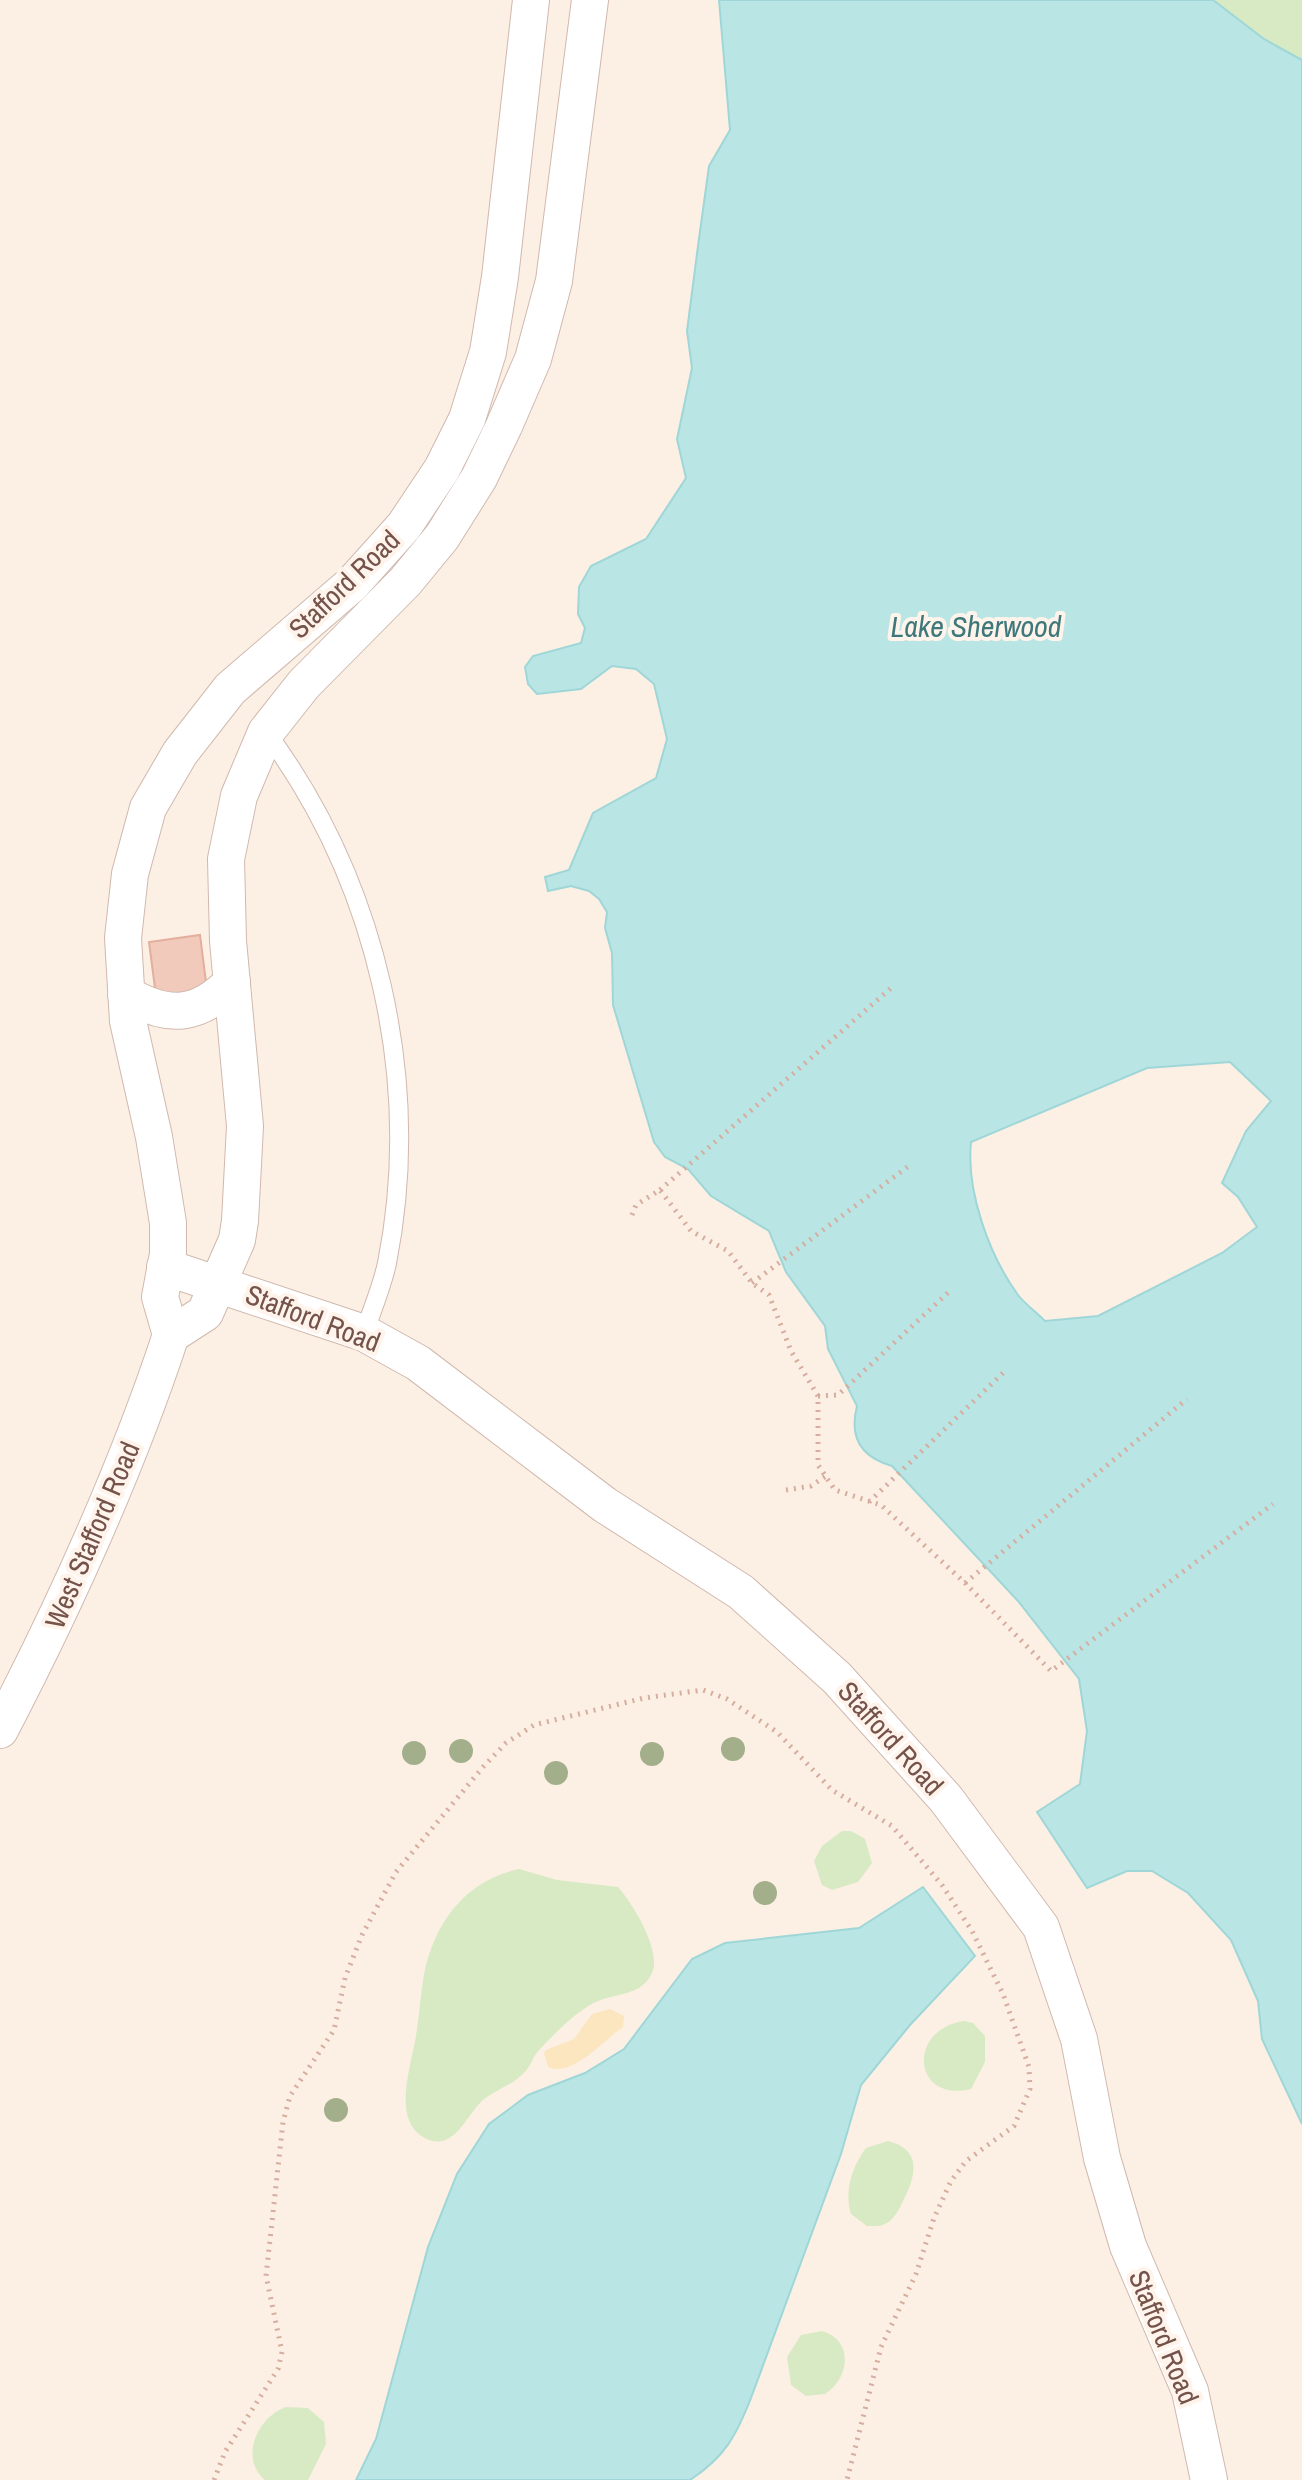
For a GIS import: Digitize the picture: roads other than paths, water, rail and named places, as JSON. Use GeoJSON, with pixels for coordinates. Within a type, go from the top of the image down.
{"type":"FeatureCollection","features":[{"type":"Feature","properties":{"kind":"street","name":"Stafford Road"},"geometry":{"type":"LineString","coordinates":[[531,0],[500,277],[488,352],[467,419],[442,469],[404,526],[352,584],[230,689],[180,753],[148,808],[130,874],[123,938],[128,1021],[154,1137],[168,1223],[160,1297],[171,1335],[205,1313],[237,1240],[244,1187],[245,1126],[232,982],[226,859],[239,796],[266,732],[304,684],[405,582],[442,537],[479,478],[504,426],[533,359],[554,281],[590,0]]}},
{"type":"Feature","properties":{"kind":"street"},"geometry":{"type":"LineString","coordinates":[[126,994],[153,1010],[180,1011],[213,1002],[232,982]]}},
{"type":"Feature","properties":{"kind":"street","name":"Stafford Road"},"geometry":{"type":"LineString","coordinates":[[165,1267],[364,1333],[418,1363],[605,1505],[741,1592],[847,1689],[946,1799],[1041,1927],[1079,2039],[1102,2158],[1128,2246],[1190,2391],[1209,2480]]}},
{"type":"Feature","properties":{"kind":"street","name":"West Stafford Road"},"geometry":{"type":"LineString","coordinates":[[0,1730],[58,1619],[151,1395],[171,1335]]}},
{"type":"Feature","properties":{"kind":"lane"},"geometry":{"type":"LineString","coordinates":[[266,732],[291,766],[351,887],[367,927],[389,1015],[398,1087],[398,1169],[386,1264],[364,1333]]}},
{"type":"Feature","properties":{"kind":"water","name":"Lake Sherwood"},"geometry":{"type":"Polygon","coordinates":[[[719,0],[1213,0],[1264,39],[1302,60],[1302,2124],[1262,2039],[1258,2001],[1231,1940],[1188,1893],[1152,1871],[1127,1871],[1087,1888],[1037,1812],[1080,1784],[1087,1731],[1079,1679],[1018,1601],[892,1466],[872,1457],[860,1444],[855,1427],[857,1406],[828,1349],[825,1326],[786,1272],[769,1231],[711,1196],[688,1169],[665,1157],[654,1142],[613,1005],[612,953],[605,928],[607,912],[589,891],[571,886],[548,891],[545,877],[569,870],[593,813],[656,778],[667,739],[654,684],[636,669],[612,666],[581,689],[537,694],[528,684],[525,667],[533,656],[581,643],[585,628],[578,614],[579,587],[591,566],[646,539],[686,478],[677,439],[692,368],[687,331],[709,166],[730,130],[719,0]],[[1230,1062],[1147,1068],[971,1142],[972,1181],[982,1222],[998,1261],[1018,1295],[1045,1321],[1098,1316],[1222,1253],[1257,1227],[1238,1197],[1222,1183],[1246,1131],[1271,1101],[1230,1062]]]}},
{"type":"Feature","properties":{"kind":"water"},"geometry":{"type":"Polygon","coordinates":[[[923,1887],[975,1956],[910,2025],[861,2085],[841,2154],[751,2398],[740,2424],[721,2454],[690,2480],[356,2480],[376,2439],[428,2247],[457,2174],[489,2124],[528,2095],[585,2073],[624,2049],[692,1959],[725,1943],[859,1928],[923,1887]]]}}]}
